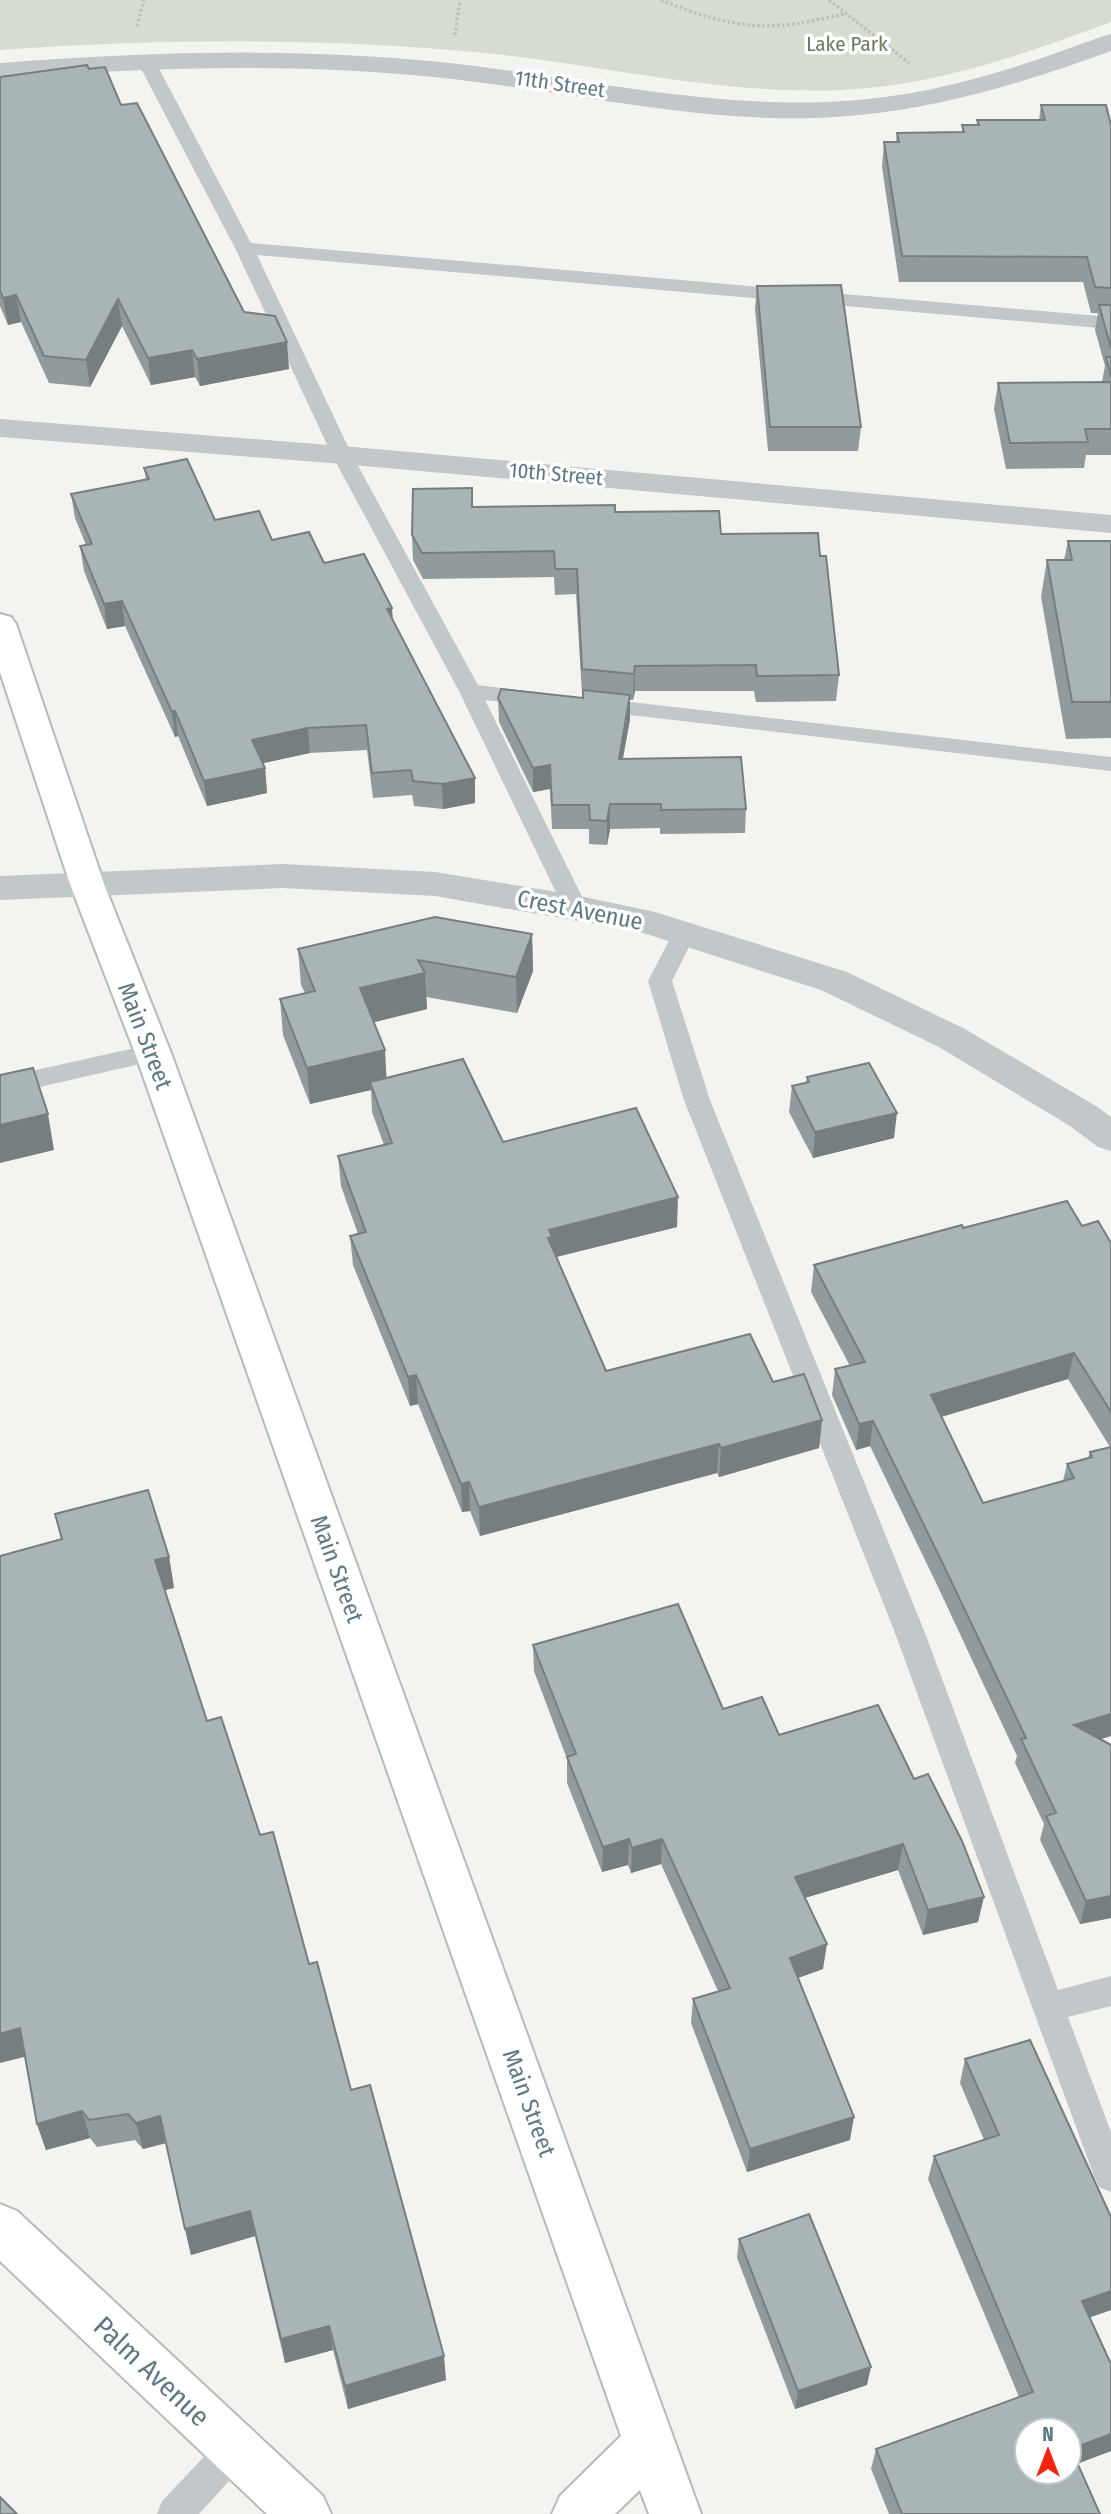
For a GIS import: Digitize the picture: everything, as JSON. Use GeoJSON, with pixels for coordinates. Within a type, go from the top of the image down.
{"type":"FeatureCollection","features":[{"type":"Feature","properties":{"kind":"main road","name":"Main Street"},"geometry":{"type":"LineString","coordinates":[[0,624],[88,884],[153,1053],[675,2514]]}},
{"type":"Feature","properties":{"kind":"main road","name":"Palm Avenue"},"geometry":{"type":"LineString","coordinates":[[0,2228],[305,2514]]}},
{"type":"Feature","properties":{"kind":"main road"},"geometry":{"type":"LineString","coordinates":[[578,2514],[651,2443]]}},
{"type":"Feature","properties":{"kind":"street","name":"11th Street"},"geometry":{"type":"LineString","coordinates":[[0,71],[146,61],[260,60],[383,65],[507,77],[675,101],[765,110],[843,109],[948,94],[1003,79],[1111,42]]}},
{"type":"Feature","properties":{"kind":"street","name":"10th Street"},"geometry":{"type":"LineString","coordinates":[[0,428],[342,455],[1111,524]]}},
{"type":"Feature","properties":{"kind":"street","name":"Crest Avenue"},"geometry":{"type":"LineString","coordinates":[[0,888],[284,876],[435,884],[575,907],[684,933],[834,981],[952,1038],[1083,1116],[1111,1137]]}},
{"type":"Feature","properties":{"kind":"lane"},"geometry":{"type":"LineString","coordinates":[[146,61],[244,248],[342,455],[470,691],[575,907]]}},
{"type":"Feature","properties":{"kind":"lane"},"geometry":{"type":"LineString","coordinates":[[244,248],[1111,323]]}},
{"type":"Feature","properties":{"kind":"lane"},"geometry":{"type":"LineString","coordinates":[[470,691],[552,701]]}},
{"type":"Feature","properties":{"kind":"lane"},"geometry":{"type":"LineString","coordinates":[[579,704],[1111,764]]}},
{"type":"Feature","properties":{"kind":"lane"},"geometry":{"type":"LineString","coordinates":[[684,933],[660,981],[697,1100],[910,1633],[1111,2176]]}},
{"type":"Feature","properties":{"kind":"lane"},"geometry":{"type":"LineString","coordinates":[[0,1087],[153,1053]]}},
{"type":"Feature","properties":{"kind":"lane"},"geometry":{"type":"LineString","coordinates":[[1048,2008],[1111,1991]]}},
{"type":"Feature","properties":{"kind":"lane"},"geometry":{"type":"LineString","coordinates":[[175,2514],[235,2449]]}},
{"type":"Feature","properties":{"kind":"path"},"geometry":{"type":"LineString","coordinates":[[661,0],[699,16],[737,24],[784,27],[847,13]]}},
{"type":"Feature","properties":{"kind":"path"},"geometry":{"type":"LineString","coordinates":[[829,0],[948,94]]}},
{"type":"Feature","properties":{"kind":"green space","name":"Lake Park"},"geometry":{"type":"Polygon","coordinates":[[[0,0],[1111,0],[1111,22],[1025,52],[938,77],[878,87],[780,90],[681,80],[485,53],[364,44],[182,42],[0,50],[0,0]]]}},
{"type":"Feature","properties":{"kind":"building"},"geometry":{"type":"Polygon","coordinates":[[[87,65],[89,69],[105,67],[121,105],[137,103],[244,312],[275,316],[287,342],[197,359],[192,350],[148,358],[118,299],[86,360],[44,356],[16,295],[3,298],[0,290],[0,77],[87,65]]]}},
{"type":"Feature","properties":{"kind":"building"},"geometry":{"type":"Polygon","coordinates":[[[1041,105],[1106,105],[1111,125],[1111,288],[1095,287],[1087,257],[902,256],[884,142],[899,142],[897,133],[964,132],[962,125],[979,125],[977,120],[1045,120],[1041,105]]]}},
{"type":"Feature","properties":{"kind":"building"},"geometry":{"type":"Polygon","coordinates":[[[841,285],[861,427],[770,427],[757,286],[841,285]]]}},
{"type":"Feature","properties":{"kind":"building"},"geometry":{"type":"Polygon","coordinates":[[[1099,305],[1111,305],[1111,348],[1099,305]]]}},
{"type":"Feature","properties":{"kind":"building"},"geometry":{"type":"Polygon","coordinates":[[[1106,357],[1111,357],[1111,377],[1106,357]]]}},
{"type":"Feature","properties":{"kind":"building"},"geometry":{"type":"Polygon","coordinates":[[[1111,382],[1111,429],[1085,429],[1088,442],[1010,443],[998,383],[1111,382]]]}},
{"type":"Feature","properties":{"kind":"building"},"geometry":{"type":"Polygon","coordinates":[[[187,459],[215,520],[259,511],[272,540],[309,532],[324,563],[364,554],[392,608],[387,609],[475,778],[442,784],[413,781],[411,770],[372,773],[366,725],[308,728],[252,740],[265,768],[204,781],[175,711],[172,712],[122,601],[104,604],[80,546],[92,544],[71,494],[149,479],[144,468],[187,459]]]}},
{"type":"Feature","properties":{"kind":"building"},"geometry":{"type":"Polygon","coordinates":[[[472,488],[472,507],[615,505],[615,512],[719,511],[721,534],[818,533],[820,556],[826,556],[839,675],[757,676],[756,665],[635,666],[634,674],[582,669],[577,569],[555,569],[554,551],[422,553],[412,535],[413,489],[472,488]]]}},
{"type":"Feature","properties":{"kind":"building"},"geometry":{"type":"Polygon","coordinates":[[[1068,541],[1111,541],[1111,702],[1072,702],[1047,560],[1072,560],[1068,541]]]}},
{"type":"Feature","properties":{"kind":"building"},"geometry":{"type":"Polygon","coordinates":[[[501,689],[583,698],[583,690],[630,695],[619,759],[741,757],[746,809],[661,810],[661,804],[610,804],[607,821],[590,820],[589,805],[552,805],[550,765],[533,768],[498,698],[501,689]]]}},
{"type":"Feature","properties":{"kind":"building"},"geometry":{"type":"Polygon","coordinates":[[[435,917],[532,934],[516,977],[418,960],[425,973],[360,988],[385,1050],[307,1068],[280,999],[315,991],[298,949],[435,917]]]}},
{"type":"Feature","properties":{"kind":"building"},"geometry":{"type":"Polygon","coordinates":[[[463,1059],[503,1142],[636,1108],[678,1197],[549,1230],[552,1237],[548,1238],[606,1371],[750,1334],[773,1382],[804,1374],[822,1420],[721,1448],[719,1444],[479,1507],[469,1482],[461,1484],[416,1375],[408,1377],[350,1236],[366,1232],[338,1156],[392,1143],[370,1082],[463,1059]]]}},
{"type":"Feature","properties":{"kind":"building"},"geometry":{"type":"Polygon","coordinates":[[[869,1063],[897,1113],[815,1132],[792,1086],[809,1082],[807,1077],[869,1063]]]}},
{"type":"Feature","properties":{"kind":"building"},"geometry":{"type":"Polygon","coordinates":[[[33,1068],[48,1114],[0,1125],[0,1075],[33,1068]]]}},
{"type":"Feature","properties":{"kind":"building"},"geometry":{"type":"Polygon","coordinates":[[[1067,1201],[1082,1226],[1098,1221],[1111,1243],[1111,1412],[1074,1353],[931,1395],[983,1503],[1074,1478],[1067,1464],[1092,1457],[1090,1452],[1111,1447],[1111,1714],[1074,1725],[1111,1745],[1111,1896],[1086,1901],[1046,1816],[1056,1813],[1021,1739],[1026,1738],[873,1421],[859,1424],[835,1369],[865,1362],[814,1265],[962,1225],[963,1228],[1067,1201]]]}},
{"type":"Feature","properties":{"kind":"building"},"geometry":{"type":"Polygon","coordinates":[[[148,1490],[169,1557],[155,1560],[207,1721],[221,1717],[260,1835],[273,1832],[309,1964],[317,1962],[351,2090],[370,2085],[444,2356],[345,2386],[329,2326],[281,2339],[250,2211],[185,2229],[160,2116],[136,2123],[128,2114],[89,2120],[82,2111],[37,2124],[20,2028],[0,2034],[0,1556],[62,1539],[55,1514],[148,1490]]]}},
{"type":"Feature","properties":{"kind":"building"},"geometry":{"type":"Polygon","coordinates":[[[678,1604],[723,1709],[762,1697],[779,1735],[878,1705],[914,1779],[928,1774],[962,1841],[984,1897],[928,1910],[903,1844],[795,1877],[827,1944],[790,1958],[854,2117],[750,2149],[693,1999],[730,1988],[662,1839],[632,1848],[629,1839],[603,1847],[567,1757],[576,1754],[533,1645],[678,1604]]]}},
{"type":"Feature","properties":{"kind":"building"},"geometry":{"type":"Polygon","coordinates":[[[1030,2040],[1111,2217],[1111,2291],[1082,2301],[1111,2364],[1111,2434],[1083,2444],[1083,2416],[1013,2416],[1013,2486],[1083,2486],[1083,2476],[1100,2514],[902,2514],[876,2449],[1033,2392],[934,2156],[999,2135],[965,2059],[1030,2040]]]}},
{"type":"Feature","properties":{"kind":"building"},"geometry":{"type":"Polygon","coordinates":[[[809,2214],[871,2367],[798,2391],[739,2239],[809,2214]]]}},
{"type":"Feature","properties":{"kind":"building"},"geometry":{"type":"Polygon","coordinates":[[[0,2497],[17,2514],[0,2514],[0,2497]]]}}]}
